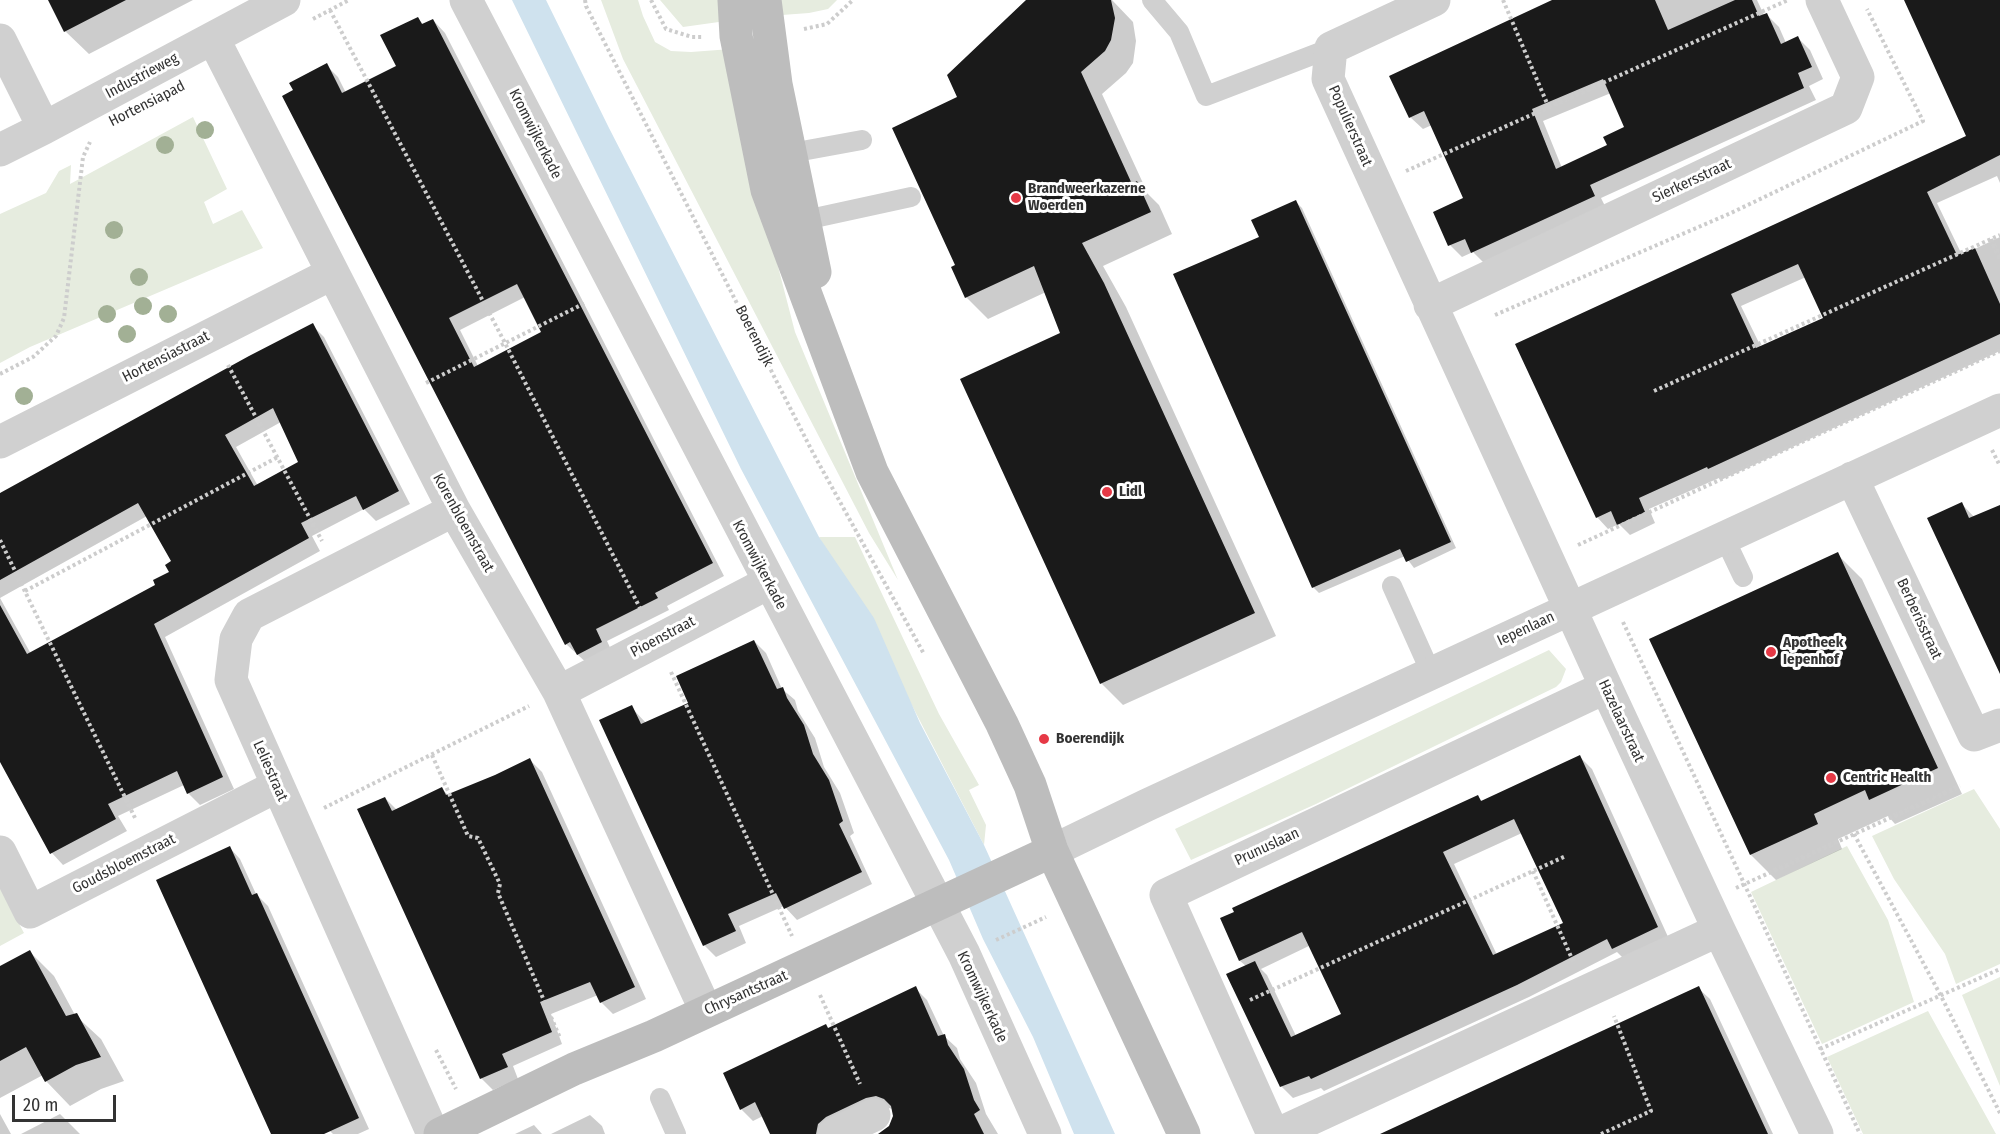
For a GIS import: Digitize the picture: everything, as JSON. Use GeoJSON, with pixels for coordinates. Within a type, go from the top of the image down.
{"type":"FeatureCollection","features":[{"type":"Feature","properties":{"kind":"main road"},"geometry":{"type":"LineString","coordinates":[[734,0],[736,36],[775,156],[833,365],[872,472],[1002,724],[1030,785],[1052,851],[1184,1134]]}},
{"type":"Feature","properties":{"kind":"main road"},"geometry":{"type":"LineString","coordinates":[[765,0],[776,84],[775,156]]}},
{"type":"Feature","properties":{"kind":"main road","name":"Chrysantstraat"},"geometry":{"type":"LineString","coordinates":[[440,1134],[574,1069],[654,1036],[706,1011],[813,980],[946,900],[1052,851]]}},
{"type":"Feature","properties":{"kind":"street","name":"Industrieweg"},"geometry":{"type":"LineString","coordinates":[[0,150],[284,0]]}},
{"type":"Feature","properties":{"kind":"street","name":"Kromwijkerkade"},"geometry":{"type":"LineString","coordinates":[[466,0],[768,583],[946,900],[964,954],[1045,1134]]}},
{"type":"Feature","properties":{"kind":"street"},"geometry":{"type":"LineString","coordinates":[[1331,48],[1434,0]]}},
{"type":"Feature","properties":{"kind":"street","name":"Sierkersstraat"},"geometry":{"type":"LineString","coordinates":[[1430,305],[1846,108],[1858,77],[1822,0]]}},
{"type":"Feature","properties":{"kind":"street","name":"Korenbloemstraat"},"geometry":{"type":"LineString","coordinates":[[213,38],[454,510],[559,692],[706,1011]]}},
{"type":"Feature","properties":{"kind":"street"},"geometry":{"type":"LineString","coordinates":[[0,40],[44,128]]}},
{"type":"Feature","properties":{"kind":"street","name":"Populierstraat"},"geometry":{"type":"LineString","coordinates":[[1331,48],[1328,79],[1430,305]]}},
{"type":"Feature","properties":{"kind":"street","name":"Hortensiastraat"},"geometry":{"type":"LineString","coordinates":[[0,442],[333,273]]}},
{"type":"Feature","properties":{"kind":"street","name":"Hazelaarstraat"},"geometry":{"type":"LineString","coordinates":[[1430,305],[1712,916],[1817,1134]]}},
{"type":"Feature","properties":{"kind":"street","name":"Iepenlaan"},"geometry":{"type":"LineString","coordinates":[[1052,851],[1570,608],[2000,410]]}},
{"type":"Feature","properties":{"kind":"street","name":"Berberisstraat"},"geometry":{"type":"LineString","coordinates":[[1852,478],[1974,735],[2000,725]]}},
{"type":"Feature","properties":{"kind":"street","name":"Leliestraat"},"geometry":{"type":"LineString","coordinates":[[433,1134],[231,680],[236,639],[249,615],[337,572],[454,510]]}},
{"type":"Feature","properties":{"kind":"street","name":"Pioenstraat"},"geometry":{"type":"LineString","coordinates":[[559,692],[768,583]]}},
{"type":"Feature","properties":{"kind":"street","name":"Prunuslaan"},"geometry":{"type":"LineString","coordinates":[[1273,1134],[1166,895],[1606,687]]}},
{"type":"Feature","properties":{"kind":"street","name":"Goudsbloemstraat"},"geometry":{"type":"LineString","coordinates":[[0,852],[30,912],[277,786]]}},
{"type":"Feature","properties":{"kind":"street"},"geometry":{"type":"LineString","coordinates":[[1278,1134],[1594,988],[1712,916]]}},
{"type":"Feature","properties":{"kind":"street"},"geometry":{"type":"LineString","coordinates":[[834,1134],[874,1115]]}},
{"type":"Feature","properties":{"kind":"lane"},"geometry":{"type":"LineString","coordinates":[[1152,0],[1179,32],[1206,96],[1331,48]]}},
{"type":"Feature","properties":{"kind":"lane"},"geometry":{"type":"LineString","coordinates":[[775,156],[862,140]]}},
{"type":"Feature","properties":{"kind":"lane"},"geometry":{"type":"LineString","coordinates":[[793,223],[910,197]]}},
{"type":"Feature","properties":{"kind":"lane"},"geometry":{"type":"LineString","coordinates":[[1724,537],[1743,577]]}},
{"type":"Feature","properties":{"kind":"lane"},"geometry":{"type":"LineString","coordinates":[[1392,586],[1431,673]]}},
{"type":"Feature","properties":{"kind":"lane"},"geometry":{"type":"LineString","coordinates":[[660,1098],[676,1134]]}},
{"type":"Feature","properties":{"kind":"path"},"geometry":{"type":"LineString","coordinates":[[309,21],[349,0]]}},
{"type":"Feature","properties":{"kind":"path","name":"Boerendijk"},"geometry":{"type":"LineString","coordinates":[[585,0],[813,453],[925,655]]}},
{"type":"Feature","properties":{"kind":"path"},"geometry":{"type":"LineString","coordinates":[[813,28],[827,24],[853,0]]}},
{"type":"Feature","properties":{"kind":"path"},"geometry":{"type":"LineString","coordinates":[[1503,0],[1549,108]]}},
{"type":"Feature","properties":{"kind":"path"},"geometry":{"type":"LineString","coordinates":[[1376,184],[1788,0]]}},
{"type":"Feature","properties":{"kind":"path"},"geometry":{"type":"LineString","coordinates":[[330,10],[505,343],[657,640],[874,1115]]}},
{"type":"Feature","properties":{"kind":"path","name":"Hortensiapad"},"geometry":{"type":"LineString","coordinates":[[0,374],[33,357],[56,336],[64,318],[83,158],[93,137]]}},
{"type":"Feature","properties":{"kind":"path"},"geometry":{"type":"LineString","coordinates":[[1654,391],[2000,235]]}},
{"type":"Feature","properties":{"kind":"path"},"geometry":{"type":"LineString","coordinates":[[1991,239],[2000,259]]}},
{"type":"Feature","properties":{"kind":"path"},"geometry":{"type":"LineString","coordinates":[[397,398],[615,288]]}},
{"type":"Feature","properties":{"kind":"path"},"geometry":{"type":"LineString","coordinates":[[211,335],[278,457],[337,572]]}},
{"type":"Feature","properties":{"kind":"path"},"geometry":{"type":"LineString","coordinates":[[1548,559],[2000,351]]}},
{"type":"Feature","properties":{"kind":"path"},"geometry":{"type":"LineString","coordinates":[[1992,450],[2000,466]]}},
{"type":"Feature","properties":{"kind":"path"},"geometry":{"type":"LineString","coordinates":[[25,591],[278,457]]}},
{"type":"Feature","properties":{"kind":"path"},"geometry":{"type":"LineString","coordinates":[[0,540],[151,850]]}},
{"type":"Feature","properties":{"kind":"path"},"geometry":{"type":"LineString","coordinates":[[1608,591],[1860,1134]]}},
{"type":"Feature","properties":{"kind":"path"},"geometry":{"type":"LineString","coordinates":[[315,813],[559,692]]}},
{"type":"Feature","properties":{"kind":"path"},"geometry":{"type":"LineString","coordinates":[[432,755],[468,836],[478,838],[500,884],[498,893],[574,1069]]}},
{"type":"Feature","properties":{"kind":"path"},"geometry":{"type":"LineString","coordinates":[[1712,916],[1744,885],[1960,786]]}},
{"type":"Feature","properties":{"kind":"path"},"geometry":{"type":"LineString","coordinates":[[1854,834],[1941,996],[2000,1113]]}},
{"type":"Feature","properties":{"kind":"path"},"geometry":{"type":"LineString","coordinates":[[1219,1014],[1566,856]]}},
{"type":"Feature","properties":{"kind":"path"},"geometry":{"type":"LineString","coordinates":[[1533,871],[1594,988],[1652,1110],[1601,1134]]}},
{"type":"Feature","properties":{"kind":"path"},"geometry":{"type":"LineString","coordinates":[[995,941],[1050,915]]}},
{"type":"Feature","properties":{"kind":"path"},"geometry":{"type":"LineString","coordinates":[[1820,1049],[2000,969]]}},
{"type":"Feature","properties":{"kind":"shaded area"},"geometry":{"type":"Polygon","coordinates":[[[601,0],[638,0],[655,42],[671,51],[731,49],[754,174],[795,332],[898,580],[869,533],[623,59],[601,0]]]}},
{"type":"Feature","properties":{"kind":"shaded area"},"geometry":{"type":"Polygon","coordinates":[[[660,0],[724,0],[726,21],[683,27],[660,0]]]}},
{"type":"Feature","properties":{"kind":"shaded area"},"geometry":{"type":"Polygon","coordinates":[[[781,0],[837,0],[828,9],[782,15],[781,0]]]}},
{"type":"Feature","properties":{"kind":"shaded area"},"geometry":{"type":"Polygon","coordinates":[[[193,117],[227,189],[204,202],[213,224],[242,210],[263,248],[30,347],[0,363],[0,214],[46,193],[59,171],[71,165],[70,184],[193,117]]]}},
{"type":"Feature","properties":{"kind":"shaded area"},"geometry":{"type":"Polygon","coordinates":[[[819,537],[855,537],[939,714],[979,785],[969,790],[986,825],[984,845],[903,688],[819,537]]]}},
{"type":"Feature","properties":{"kind":"shaded area"},"geometry":{"type":"Polygon","coordinates":[[[1549,650],[1566,669],[1561,682],[1556,687],[1316,804],[1191,860],[1175,829],[1549,650]]]}},
{"type":"Feature","properties":{"kind":"shaded area"},"geometry":{"type":"Polygon","coordinates":[[[1974,789],[2000,829],[2000,964],[1956,984],[1945,954],[1894,879],[1872,836],[1974,789]]]}},
{"type":"Feature","properties":{"kind":"shaded area"},"geometry":{"type":"Polygon","coordinates":[[[1847,846],[1888,920],[1914,1002],[1822,1044],[1751,892],[1847,846]]]}},
{"type":"Feature","properties":{"kind":"shaded area"},"geometry":{"type":"Polygon","coordinates":[[[0,888],[24,933],[0,946],[0,888]]]}},
{"type":"Feature","properties":{"kind":"shaded area"},"geometry":{"type":"Polygon","coordinates":[[[2000,977],[2000,1086],[1962,995],[2000,977]]]}},
{"type":"Feature","properties":{"kind":"shaded area"},"geometry":{"type":"Polygon","coordinates":[[[1928,1011],[1996,1134],[1863,1134],[1827,1057],[1928,1011]]]}},
{"type":"Feature","properties":{"kind":"water"},"geometry":{"type":"Polygon","coordinates":[[[512,0],[546,0],[609,128],[819,537],[874,618],[920,723],[984,845],[1115,1134],[1074,1134],[1033,1037],[983,939],[949,860],[741,469],[512,0]]]}},
{"type":"Feature","properties":{"kind":"building"},"geometry":{"type":"Polygon","coordinates":[[[48,0],[126,0],[64,32],[48,0]]]}},
{"type":"Feature","properties":{"kind":"building"},"geometry":{"type":"Polygon","coordinates":[[[1026,0],[1111,0],[1115,18],[1111,40],[1105,51],[1081,72],[1132,184],[1137,181],[1151,212],[1082,243],[1104,283],[1255,613],[1100,684],[960,379],[1060,333],[1034,266],[965,298],[951,267],[955,265],[892,128],[957,97],[947,75],[1026,0]]]}},
{"type":"Feature","properties":{"kind":"building"},"geometry":{"type":"Polygon","coordinates":[[[1552,0],[1655,0],[1668,30],[1735,0],[1752,0],[1759,16],[1767,13],[1781,44],[1798,36],[1812,67],[1798,73],[1804,88],[1590,185],[1595,196],[1471,253],[1465,239],[1448,246],[1433,212],[1463,198],[1424,111],[1409,118],[1389,76],[1552,0]],[[1603,79],[1532,109],[1556,169],[1607,145],[1603,137],[1624,127],[1603,79]]]}},
{"type":"Feature","properties":{"kind":"building"},"geometry":{"type":"Polygon","coordinates":[[[1904,0],[2000,0],[2000,155],[1927,192],[1957,255],[1975,248],[2000,304],[2000,334],[1708,469],[1707,467],[1639,498],[1645,512],[1617,525],[1611,511],[1596,518],[1515,344],[1966,136],[1904,0]],[[1798,264],[1731,294],[1756,348],[1823,318],[1798,264]]]}},
{"type":"Feature","properties":{"kind":"building"},"geometry":{"type":"Polygon","coordinates":[[[418,17],[422,24],[433,19],[713,563],[655,593],[658,598],[596,629],[602,642],[577,655],[570,642],[565,645],[282,96],[293,90],[289,83],[327,63],[342,93],[396,66],[380,35],[418,17]],[[517,284],[449,318],[474,367],[541,332],[517,284]]]}},
{"type":"Feature","properties":{"kind":"building"},"geometry":{"type":"Polygon","coordinates":[[[1296,200],[1451,542],[1406,562],[1400,549],[1312,588],[1173,274],[1259,237],[1251,220],[1296,200]]]}},
{"type":"Feature","properties":{"kind":"building"},"geometry":{"type":"Polygon","coordinates":[[[313,323],[399,491],[363,510],[356,496],[301,523],[309,538],[154,624],[223,777],[187,794],[177,771],[108,804],[116,819],[50,854],[0,762],[0,605],[27,654],[155,585],[153,580],[169,572],[165,565],[171,561],[138,503],[0,580],[0,493],[313,323]],[[273,408],[225,435],[254,486],[298,462],[273,408]]]}},
{"type":"Feature","properties":{"kind":"building"},"geometry":{"type":"Polygon","coordinates":[[[1962,502],[1969,518],[2000,505],[2000,674],[1927,518],[1962,502]]]}},
{"type":"Feature","properties":{"kind":"building"},"geometry":{"type":"Polygon","coordinates":[[[1838,552],[1938,768],[1869,800],[1865,790],[1814,814],[1818,824],[1750,855],[1649,639],[1838,552]]]}},
{"type":"Feature","properties":{"kind":"building"},"geometry":{"type":"Polygon","coordinates":[[[754,640],[777,689],[783,687],[787,698],[804,725],[813,754],[829,780],[843,821],[839,824],[862,872],[784,909],[776,893],[728,914],[736,931],[703,946],[599,720],[632,705],[641,724],[688,703],[676,676],[754,640]]]}},
{"type":"Feature","properties":{"kind":"building"},"geometry":{"type":"Polygon","coordinates":[[[1580,755],[1658,927],[1612,949],[1607,939],[1517,985],[1311,1079],[1309,1076],[1280,1087],[1226,974],[1255,961],[1291,1037],[1341,1014],[1302,932],[1239,961],[1220,918],[1234,912],[1232,908],[1478,795],[1481,801],[1580,755]],[[1514,819],[1443,852],[1493,955],[1563,923],[1514,819]]]}},
{"type":"Feature","properties":{"kind":"building"},"geometry":{"type":"Polygon","coordinates":[[[530,758],[635,987],[600,1003],[590,982],[540,1002],[552,1032],[502,1054],[508,1067],[480,1079],[357,809],[385,797],[392,811],[442,787],[446,795],[530,758]]]}},
{"type":"Feature","properties":{"kind":"building"},"geometry":{"type":"Polygon","coordinates":[[[230,846],[252,895],[257,893],[359,1118],[324,1134],[271,1134],[156,880],[230,846]]]}},
{"type":"Feature","properties":{"kind":"building"},"geometry":{"type":"Polygon","coordinates":[[[30,950],[66,1016],[77,1013],[101,1057],[76,1065],[45,1082],[26,1047],[0,1061],[0,966],[30,950]]]}},
{"type":"Feature","properties":{"kind":"building"},"geometry":{"type":"Polygon","coordinates":[[[916,986],[938,1036],[945,1034],[948,1045],[964,1069],[974,1100],[980,1110],[974,1114],[984,1134],[878,1134],[889,1126],[893,1116],[891,1106],[884,1099],[876,1096],[866,1098],[826,1117],[818,1124],[816,1134],[770,1134],[755,1102],[740,1110],[723,1073],[826,1024],[828,1028],[916,986]]]}},
{"type":"Feature","properties":{"kind":"building"},"geometry":{"type":"Polygon","coordinates":[[[1699,986],[1768,1134],[1380,1134],[1660,1004],[1699,986]]]}},
{"type":"Feature","properties":{"kind":"place","name":"Brandweerkazerne Woerden"},"geometry":{"type":"Point","coordinates":[1016,198]}},
{"type":"Feature","properties":{"kind":"place","name":"Lidl"},"geometry":{"type":"Point","coordinates":[1107,492]}},
{"type":"Feature","properties":{"kind":"place","name":"Apotheek Iepenhof"},"geometry":{"type":"Point","coordinates":[1771,652]}},
{"type":"Feature","properties":{"kind":"place","name":"Boerendijk"},"geometry":{"type":"Point","coordinates":[1044,739]}},
{"type":"Feature","properties":{"kind":"place","name":"Centric Health"},"geometry":{"type":"Point","coordinates":[1831,778]}}]}
